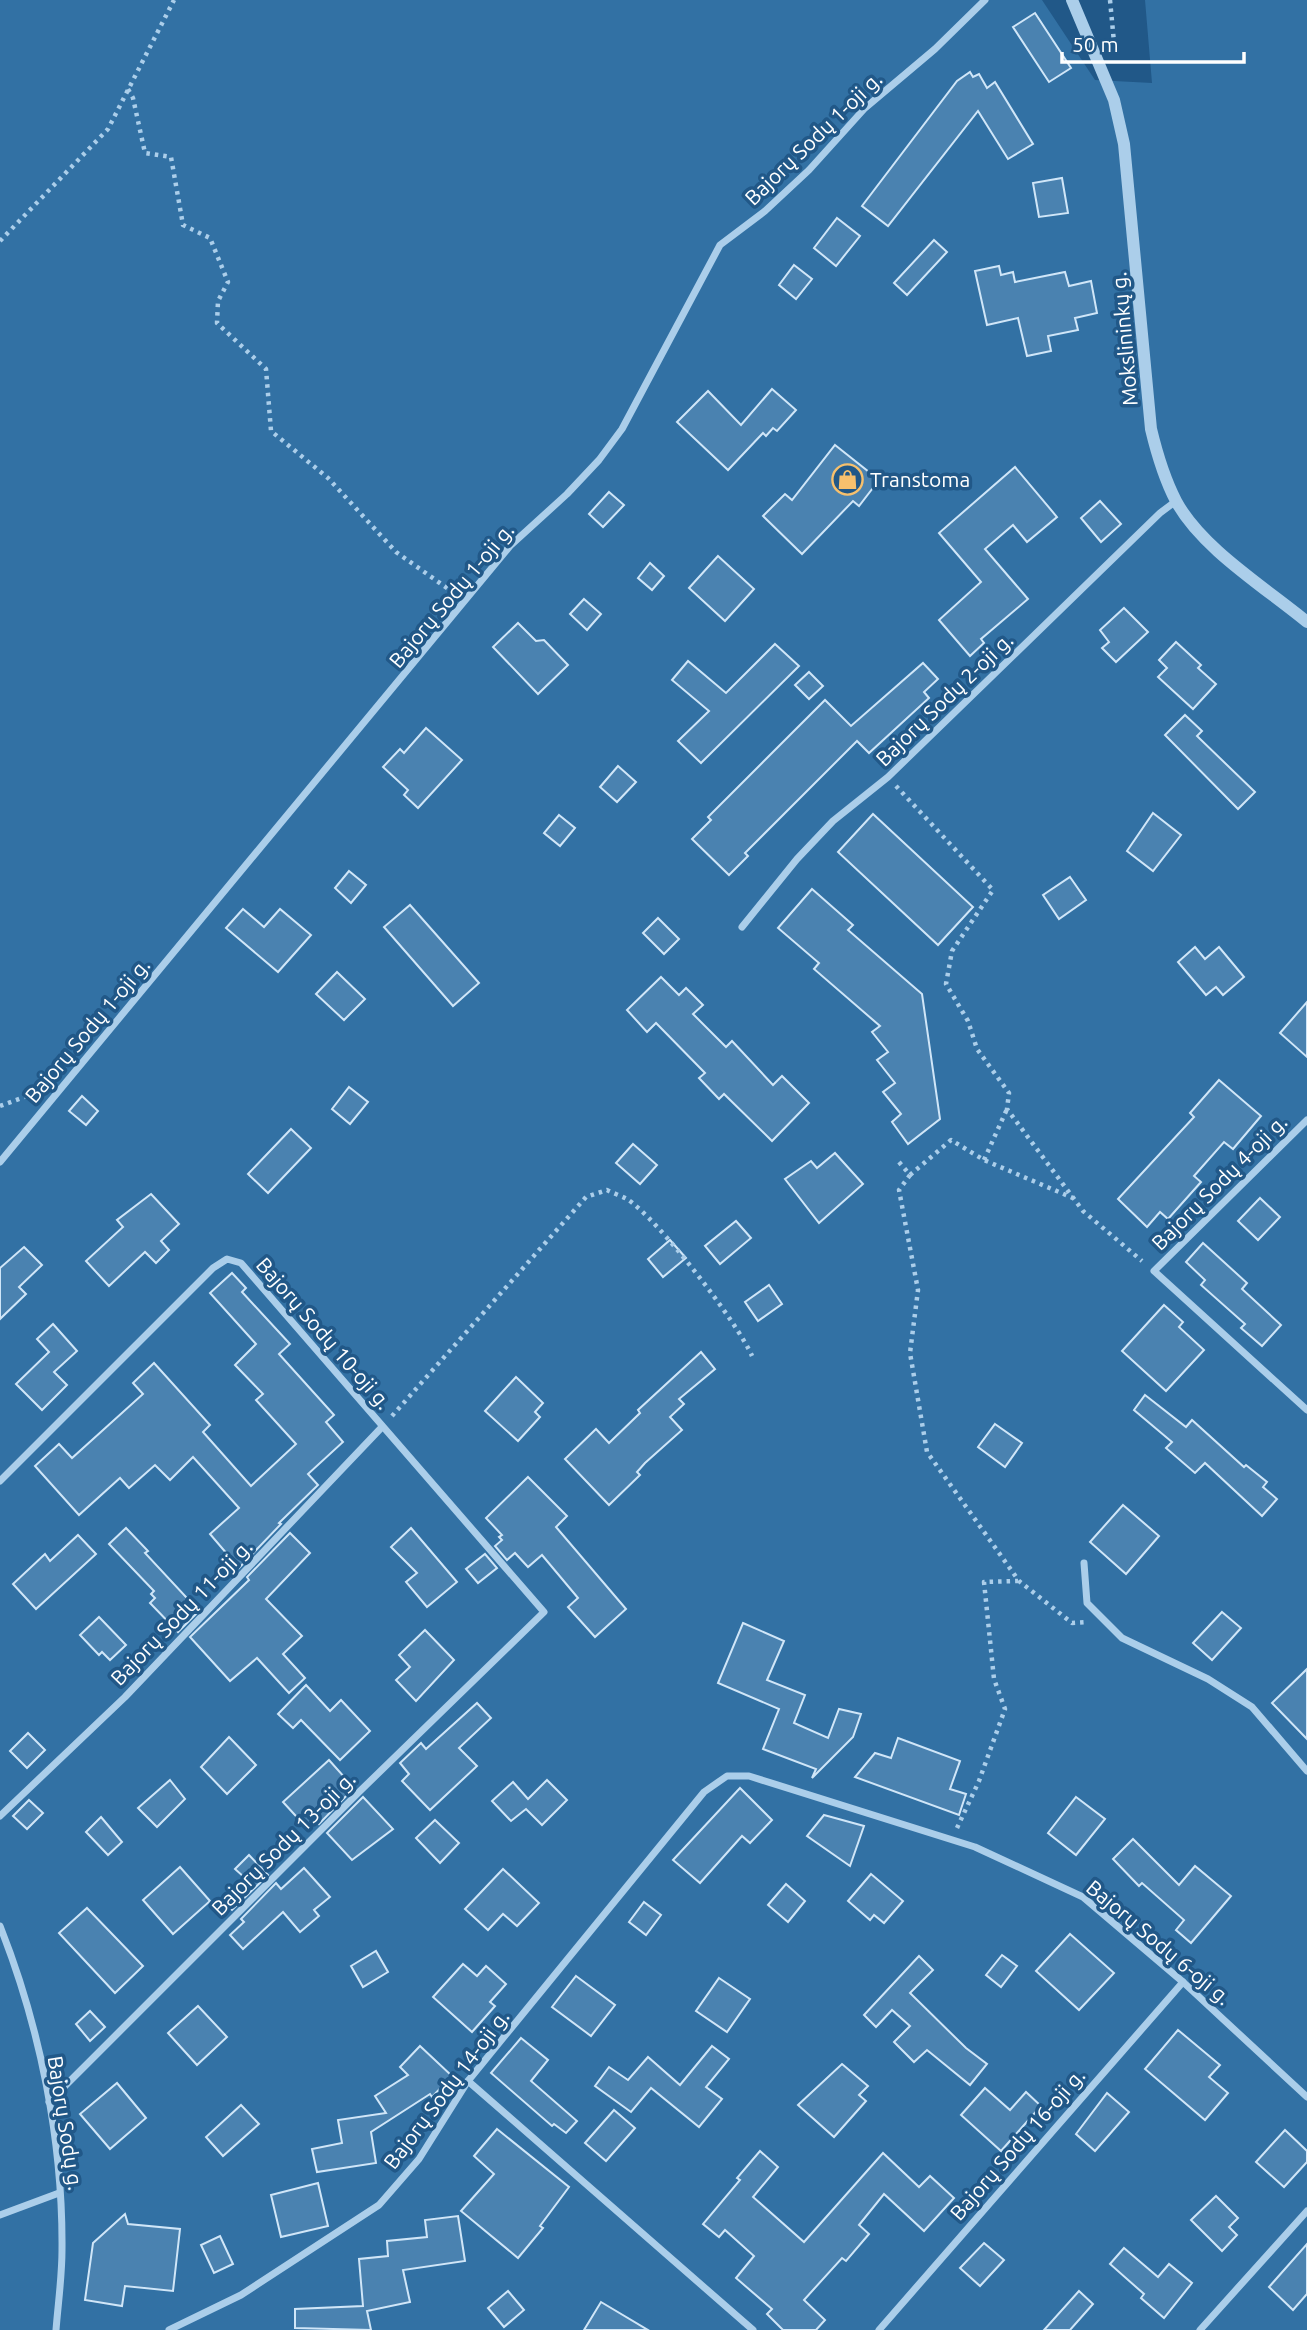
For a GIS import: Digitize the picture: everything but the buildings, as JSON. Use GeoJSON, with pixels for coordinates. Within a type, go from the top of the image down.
{"type":"FeatureCollection","features":[{"type":"Feature","properties":{"kind":"street","name":"Bajorų Sodų 1-oji g."},"geometry":{"type":"LineString","coordinates":[[0,1162],[510,547],[599,460],[622,429],[720,245],[765,211],[809,170],[865,108],[935,49],[985,0]]}},
{"type":"Feature","properties":{"kind":"street","name":"Mokslininkų g."},"geometry":{"type":"LineString","coordinates":[[1072,0],[1114,100],[1124,144],[1151,429],[1160,465],[1176,501],[1192,524],[1222,553],[1307,622]]}},
{"type":"Feature","properties":{"kind":"street","name":"Bajorų Sodų 2-oji g."},"geometry":{"type":"LineString","coordinates":[[742,927],[797,859],[833,821],[888,777],[1160,513],[1176,501]]}},
{"type":"Feature","properties":{"kind":"street","name":"Bajorų Sodų 4-oji g."},"geometry":{"type":"LineString","coordinates":[[1307,1120],[1154,1271],[1307,1410]]}},
{"type":"Feature","properties":{"kind":"street","name":"Bajorų Sodų 10-oji g."},"geometry":{"type":"LineString","coordinates":[[0,1481],[214,1268],[227,1259],[241,1263],[544,1612]]}},
{"type":"Feature","properties":{"kind":"street","name":"Bajorų Sodų 11-oji g."},"geometry":{"type":"LineString","coordinates":[[0,1816],[125,1697],[382,1427]]}},
{"type":"Feature","properties":{"kind":"street"},"geometry":{"type":"LineString","coordinates":[[1084,1563],[1087,1603],[1122,1638],[1208,1679],[1252,1707],[1307,1771]]}},
{"type":"Feature","properties":{"kind":"street","name":"Bajorų Sodų 13-oji g."},"geometry":{"type":"LineString","coordinates":[[49,2102],[359,1791],[544,1612]]}},
{"type":"Feature","properties":{"kind":"street","name":"Bajorų Sodų 6-oji g."},"geometry":{"type":"LineString","coordinates":[[727,1776],[749,1776],[951,1840],[1083,1896],[1183,1982],[1307,2097]]}},
{"type":"Feature","properties":{"kind":"street","name":"Bajorų Sodų 14-oji g."},"geometry":{"type":"LineString","coordinates":[[169,2330],[241,2295],[379,2205],[419,2159],[468,2081],[704,1793],[727,1776]]}},
{"type":"Feature","properties":{"kind":"street","name":"Bajorų Sodų g."},"geometry":{"type":"LineString","coordinates":[[0,1926],[21,1979],[49,2102],[62,2251],[55,2330]]}},
{"type":"Feature","properties":{"kind":"street","name":"Bajorų Sodų 16-oji g."},"geometry":{"type":"LineString","coordinates":[[879,2330],[1183,1982]]}},
{"type":"Feature","properties":{"kind":"street"},"geometry":{"type":"LineString","coordinates":[[468,2081],[753,2330]]}},
{"type":"Feature","properties":{"kind":"street"},"geometry":{"type":"LineString","coordinates":[[0,2215],[59,2193]]}},
{"type":"Feature","properties":{"kind":"street"},"geometry":{"type":"LineString","coordinates":[[1200,2330],[1307,2211]]}},
{"type":"Feature","properties":{"kind":"path"},"geometry":{"type":"LineString","coordinates":[[0,241],[108,129],[174,0]]}},
{"type":"Feature","properties":{"kind":"path"},"geometry":{"type":"LineString","coordinates":[[128,89],[133,98],[145,153],[171,157],[183,225],[210,238],[228,282],[218,301],[217,323],[266,369],[271,431],[328,478],[396,552],[466,601]]}},
{"type":"Feature","properties":{"kind":"path"},"geometry":{"type":"LineString","coordinates":[[888,777],[993,890],[952,951],[946,984],[968,1021],[977,1049],[1009,1093],[1007,1109],[984,1160]]}},
{"type":"Feature","properties":{"kind":"path"},"geometry":{"type":"LineString","coordinates":[[1007,1109],[1083,1211],[1154,1271]]}},
{"type":"Feature","properties":{"kind":"path"},"geometry":{"type":"LineString","coordinates":[[1074,1199],[984,1160],[951,1140],[910,1175],[899,1190],[918,1290],[910,1353],[927,1452],[1019,1581],[1072,1623],[1105,1620]]}},
{"type":"Feature","properties":{"kind":"path"},"geometry":{"type":"LineString","coordinates":[[899,1162],[910,1175]]}},
{"type":"Feature","properties":{"kind":"path"},"geometry":{"type":"LineString","coordinates":[[382,1427],[586,1197],[607,1190],[628,1200],[671,1244],[744,1337],[752,1356]]}},
{"type":"Feature","properties":{"kind":"path"},"geometry":{"type":"LineString","coordinates":[[951,1840],[979,1781],[1005,1709],[994,1679],[984,1582],[1019,1581]]}},
{"type":"Feature","properties":{"kind":"shaded area"},"geometry":{"type":"Polygon","coordinates":[[[0,0],[1042,0],[1095,80],[1152,83],[1145,0],[1307,0],[1307,2330],[0,2330],[0,0]]]}},
{"type":"Feature","properties":{"kind":"place","name":"Transtoma"},"geometry":{"type":"Point","coordinates":[847,479]}}]}
